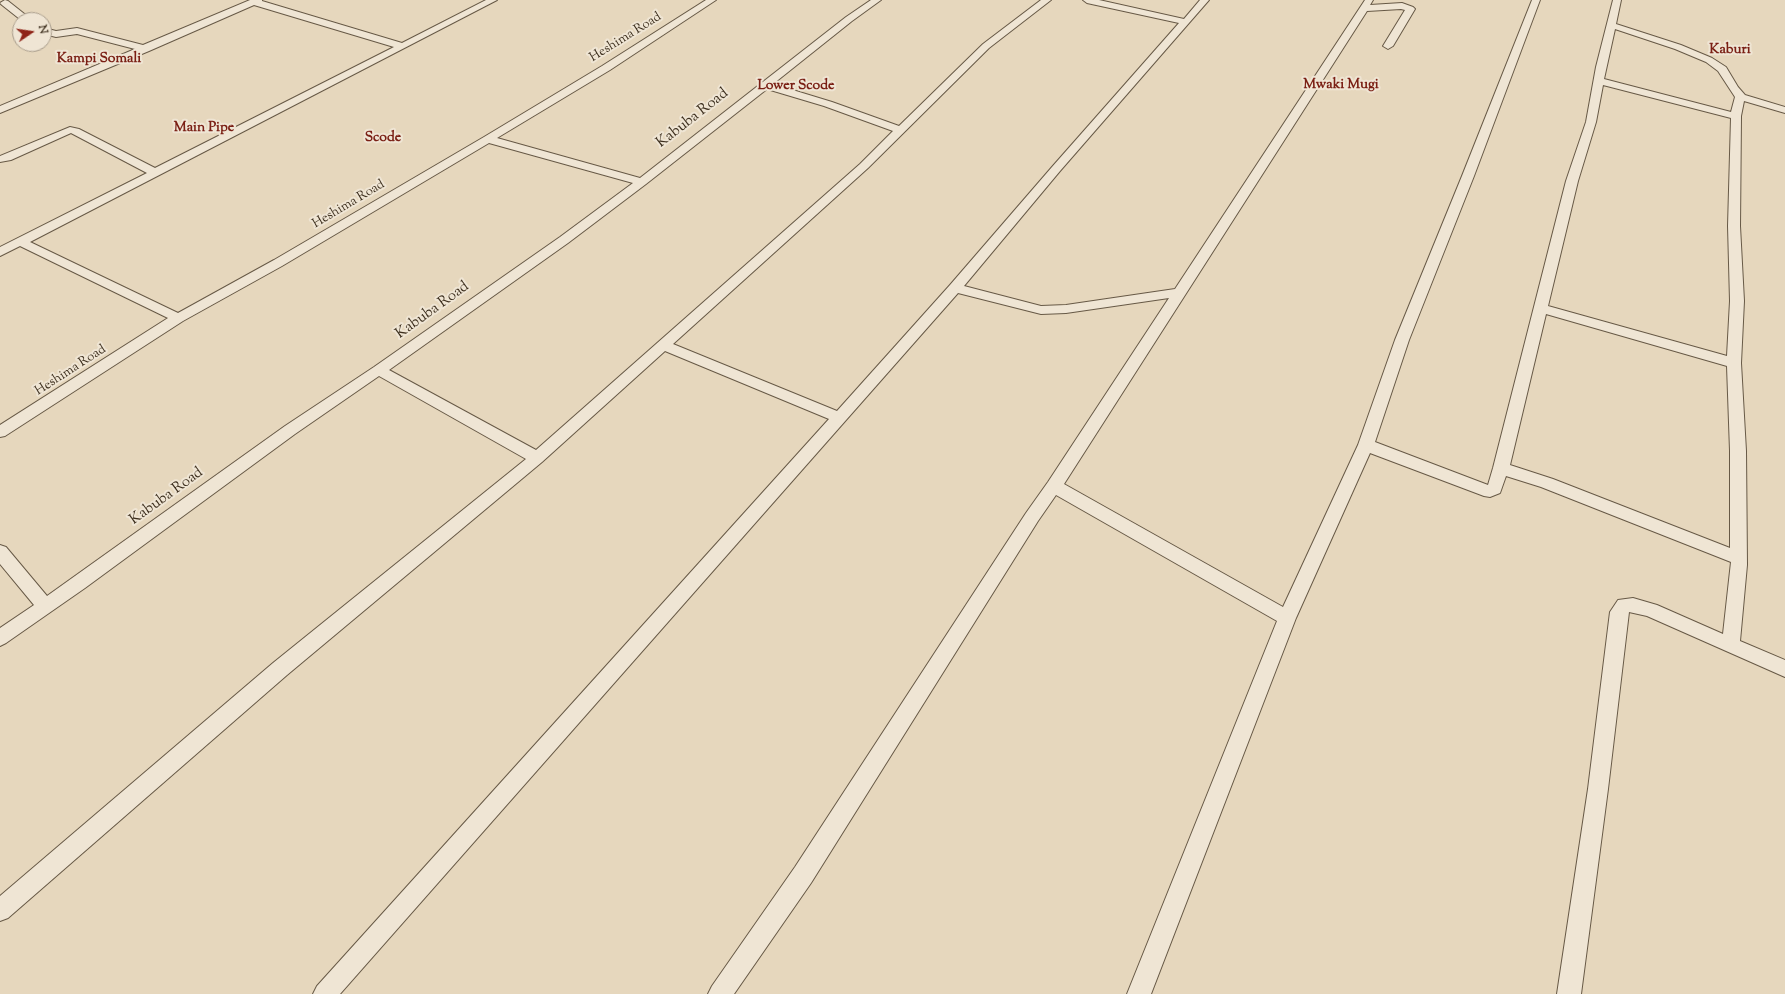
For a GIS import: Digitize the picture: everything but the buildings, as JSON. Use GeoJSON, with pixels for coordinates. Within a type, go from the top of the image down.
{"type":"FeatureCollection","features":[{"type":"Feature","properties":{"kind":"street"},"geometry":{"type":"LineString","coordinates":[[0,252],[493,0]]}},
{"type":"Feature","properties":{"kind":"street","name":"Heshima Road"},"geometry":{"type":"LineString","coordinates":[[0,432],[178,318],[278,263],[488,139],[606,68],[712,0]]}},
{"type":"Feature","properties":{"kind":"street","name":"Kabuba Road"},"geometry":{"type":"LineString","coordinates":[[0,638],[45,605],[79,583],[290,430],[379,370],[564,240],[642,182],[849,19],[877,0]]}},
{"type":"Feature","properties":{"kind":"street"},"geometry":{"type":"LineString","coordinates":[[0,910],[280,669],[537,458],[864,166],[986,46],[1046,0]]}},
{"type":"Feature","properties":{"kind":"street"},"geometry":{"type":"LineString","coordinates":[[1086,0],[1186,22]]}},
{"type":"Feature","properties":{"kind":"street"},"geometry":{"type":"LineString","coordinates":[[325,994],[956,288],[1056,169],[1206,0]]}},
{"type":"Feature","properties":{"kind":"street"},"geometry":{"type":"LineString","coordinates":[[1139,994],[1287,618],[1366,445],[1402,340],[1468,176],[1486,126],[1518,50],[1536,0]]}},
{"type":"Feature","properties":{"kind":"street"},"geometry":{"type":"LineString","coordinates":[[1366,445],[1484,490],[1490,491],[1494,489],[1501,468],[1572,181],[1591,122],[1598,81],[1617,0]]}},
{"type":"Feature","properties":{"kind":"street"},"geometry":{"type":"LineString","coordinates":[[0,110],[256,1],[402,46]]}},
{"type":"Feature","properties":{"kind":"street"},"geometry":{"type":"LineString","coordinates":[[6,2],[18,12]]}},
{"type":"Feature","properties":{"kind":"street"},"geometry":{"type":"LineString","coordinates":[[720,994],[803,875],[1032,517],[1054,486],[1366,4],[1409,7],[1410,9],[1388,46]]}},
{"type":"Feature","properties":{"kind":"street"},"geometry":{"type":"LineString","coordinates":[[1611,25],[1684,49],[1709,60],[1722,69],[1734,89],[1742,98],[1751,99],[1785,110]]}},
{"type":"Feature","properties":{"kind":"street"},"geometry":{"type":"LineString","coordinates":[[52,33],[56,34],[77,31],[146,48]]}},
{"type":"Feature","properties":{"kind":"street"},"geometry":{"type":"LineString","coordinates":[[1598,81],[1736,116]]}},
{"type":"Feature","properties":{"kind":"street"},"geometry":{"type":"LineString","coordinates":[[766,85],[828,104],[900,130]]}},
{"type":"Feature","properties":{"kind":"street"},"geometry":{"type":"LineString","coordinates":[[1731,644],[1739,558],[1738,451],[1734,363],[1737,301],[1734,226],[1736,116],[1739,100],[1742,98]]}},
{"type":"Feature","properties":{"kind":"street"},"geometry":{"type":"LineString","coordinates":[[0,159],[7,158],[70,130],[75,131],[156,173]]}},
{"type":"Feature","properties":{"kind":"street"},"geometry":{"type":"LineString","coordinates":[[488,139],[642,182]]}},
{"type":"Feature","properties":{"kind":"street"},"geometry":{"type":"LineString","coordinates":[[21,242],[178,318]]}},
{"type":"Feature","properties":{"kind":"street"},"geometry":{"type":"LineString","coordinates":[[956,288],[1041,310],[1066,310],[1179,292]]}},
{"type":"Feature","properties":{"kind":"street"},"geometry":{"type":"LineString","coordinates":[[1540,308],[1734,363]]}},
{"type":"Feature","properties":{"kind":"street"},"geometry":{"type":"LineString","coordinates":[[663,345],[840,418]]}},
{"type":"Feature","properties":{"kind":"street"},"geometry":{"type":"LineString","coordinates":[[379,370],[537,458]]}},
{"type":"Feature","properties":{"kind":"street"},"geometry":{"type":"LineString","coordinates":[[1501,468],[1547,483],[1739,558]]}},
{"type":"Feature","properties":{"kind":"street"},"geometry":{"type":"LineString","coordinates":[[1054,486],[1287,618]]}},
{"type":"Feature","properties":{"kind":"street"},"geometry":{"type":"LineString","coordinates":[[0,552],[45,605]]}},
{"type":"Feature","properties":{"kind":"street"},"geometry":{"type":"LineString","coordinates":[[1569,994],[1598,788],[1619,612],[1624,605],[1633,605],[1650,610],[1731,644],[1785,669]]}},
{"type":"Feature","properties":{"kind":"district","name":"Kaburi"},"geometry":{"type":"Point","coordinates":[1730,51]}},
{"type":"Feature","properties":{"kind":"district","name":"Kampi Somali"},"geometry":{"type":"Point","coordinates":[99,60]}},
{"type":"Feature","properties":{"kind":"district","name":"Mwaki Mugi"},"geometry":{"type":"Point","coordinates":[1341,86]}},
{"type":"Feature","properties":{"kind":"district","name":"Lower Scode"},"geometry":{"type":"Point","coordinates":[796,87]}},
{"type":"Feature","properties":{"kind":"district","name":"Main Pipe"},"geometry":{"type":"Point","coordinates":[204,129]}},
{"type":"Feature","properties":{"kind":"district","name":"Scode"},"geometry":{"type":"Point","coordinates":[383,139]}}]}
